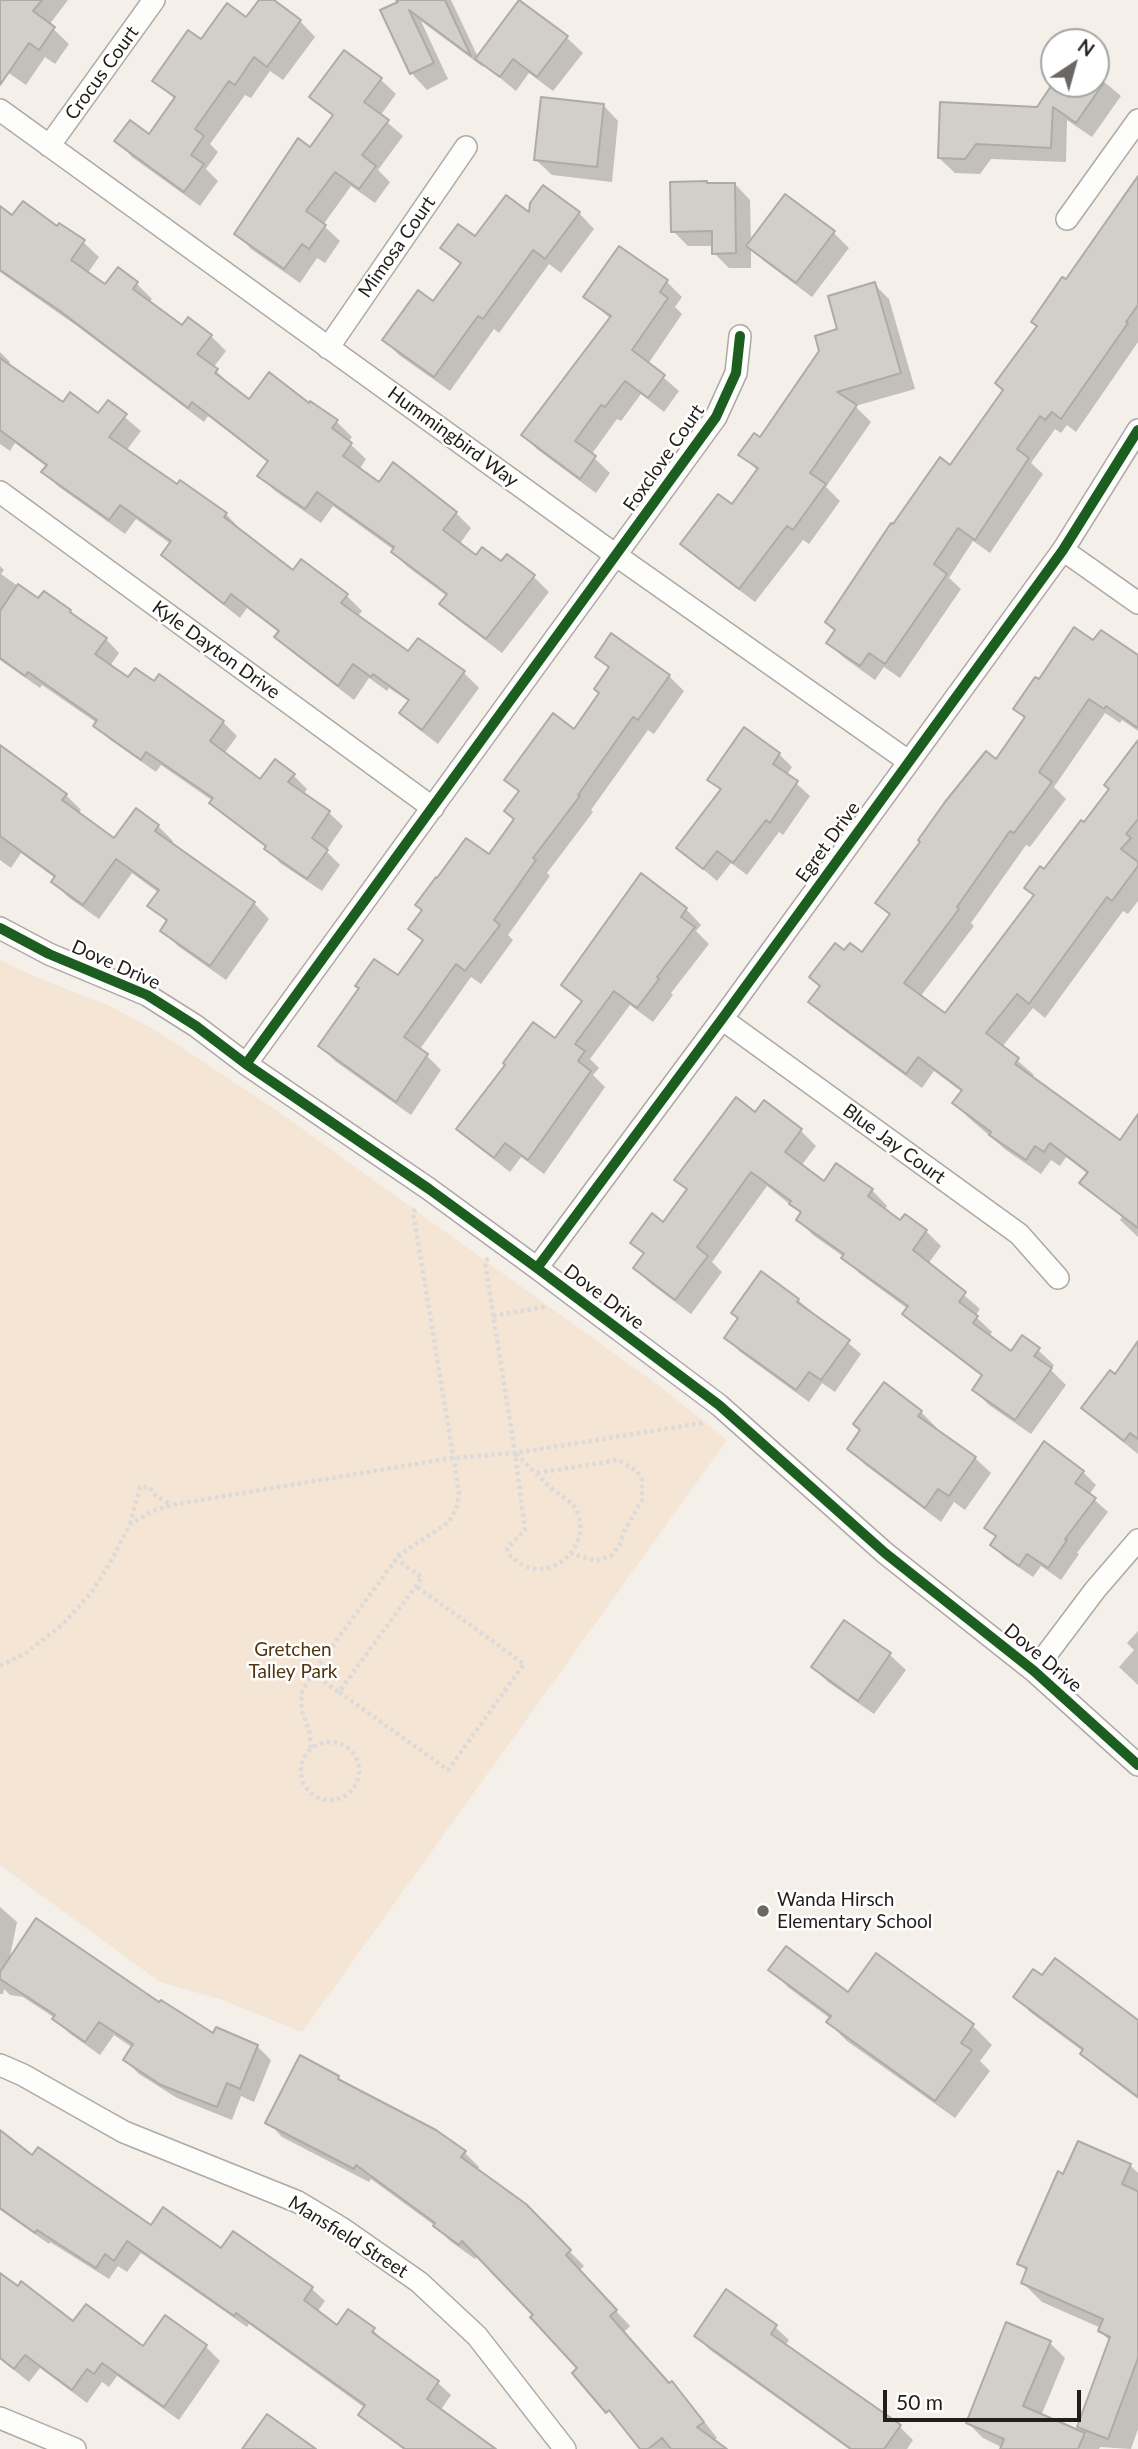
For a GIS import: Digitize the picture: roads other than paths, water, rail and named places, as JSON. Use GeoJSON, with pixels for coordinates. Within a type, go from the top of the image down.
{"type":"FeatureCollection","features":[{"type":"Feature","properties":{"kind":"street","name":"Crocus Court"},"geometry":{"type":"LineString","coordinates":[[49,145],[154,0]]}},
{"type":"Feature","properties":{"kind":"street","name":"Hummingbird Way"},"geometry":{"type":"LineString","coordinates":[[0,110],[617,556],[908,761]]}},
{"type":"Feature","properties":{"kind":"street"},"geometry":{"type":"LineString","coordinates":[[1067,219],[1138,120]]}},
{"type":"Feature","properties":{"kind":"street","name":"Mimosa Court"},"geometry":{"type":"LineString","coordinates":[[328,348],[466,147]]}},
{"type":"Feature","properties":{"kind":"street","name":"Foxclove Court"},"geometry":{"type":"LineString","coordinates":[[246,1063],[716,417],[736,373],[740,336]]}},
{"type":"Feature","properties":{"kind":"street","name":"Egret Drive"},"geometry":{"type":"LineString","coordinates":[[537,1268],[1063,550],[1138,430]]}},
{"type":"Feature","properties":{"kind":"street","name":"Kyle Dayton Drive"},"geometry":{"type":"LineString","coordinates":[[0,492],[433,808]]}},
{"type":"Feature","properties":{"kind":"street"},"geometry":{"type":"LineString","coordinates":[[1063,550],[1138,603]]}},
{"type":"Feature","properties":{"kind":"street","name":"Dove Drive"},"geometry":{"type":"LineString","coordinates":[[0,928],[49,954],[147,995],[196,1026],[537,1268],[719,1405],[886,1553],[1034,1671],[1138,1765]]}},
{"type":"Feature","properties":{"kind":"street","name":"Blue Jay Court"},"geometry":{"type":"LineString","coordinates":[[722,1019],[1019,1234],[1058,1278]]}},
{"type":"Feature","properties":{"kind":"street"},"geometry":{"type":"LineString","coordinates":[[1034,1671],[1095,1590],[1138,1540]]}},
{"type":"Feature","properties":{"kind":"street","name":"Mansfield Street"},"geometry":{"type":"LineString","coordinates":[[0,2065],[23,2075],[124,2132],[298,2202],[343,2229],[419,2282],[477,2336],[565,2449]]}},
{"type":"Feature","properties":{"kind":"street"},"geometry":{"type":"LineString","coordinates":[[0,2418],[75,2449]]}},
{"type":"Feature","properties":{"kind":"place","name":"Wanda Hirsch Elementary School"},"geometry":{"type":"Point","coordinates":[763,1911]}},
{"type":"Feature","properties":{"kind":"park label","name":"Gretchen Talley Park"},"geometry":{"type":"Point","coordinates":[293,1661]}}]}
